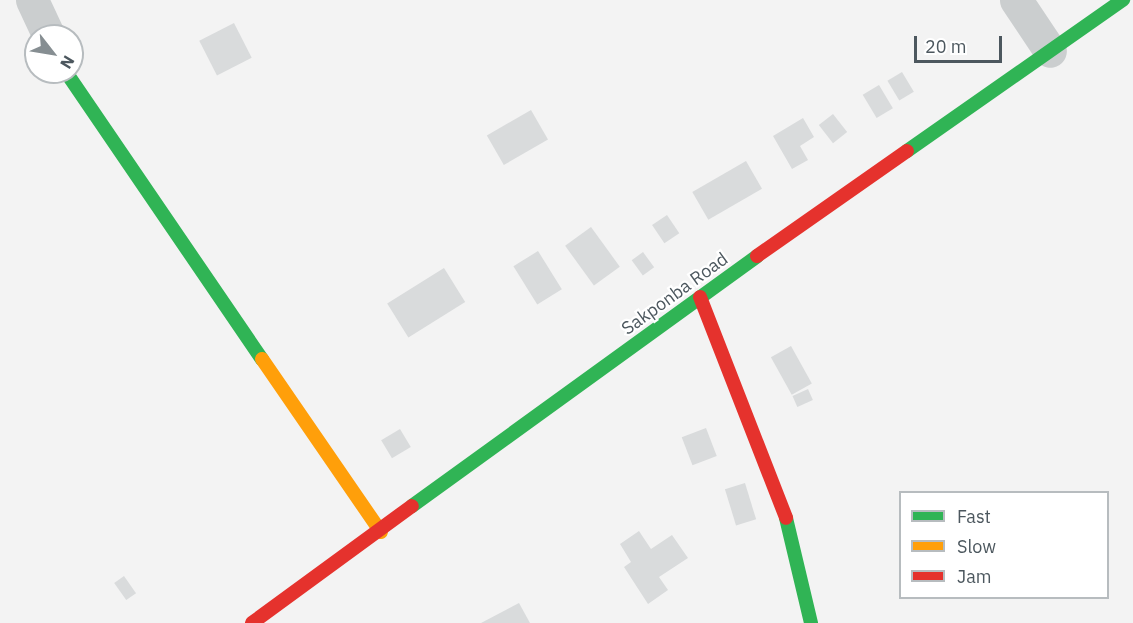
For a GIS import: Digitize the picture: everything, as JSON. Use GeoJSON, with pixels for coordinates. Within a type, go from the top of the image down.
{"type":"FeatureCollection","features":[{"type":"Feature","properties":{"kind":"main road","name":"Sakponba Road"},"geometry":{"type":"LineString","coordinates":[[252,623],[381,532],[700,297],[1123,0]]}},
{"type":"Feature","properties":{"kind":"main road"},"geometry":{"type":"LineString","coordinates":[[74,84],[381,532]]}},
{"type":"Feature","properties":{"kind":"main road"},"geometry":{"type":"LineString","coordinates":[[700,297],[791,531],[811,623]]}},
{"type":"Feature","properties":{"kind":"street"},"geometry":{"type":"LineString","coordinates":[[32,0],[43,24]]}},
{"type":"Feature","properties":{"kind":"street"},"geometry":{"type":"LineString","coordinates":[[1016,0],[1050,51]]}},
{"type":"Feature","properties":{"kind":"building"},"geometry":{"type":"Polygon","coordinates":[[[234,23],[252,58],[217,75],[199,41],[234,23]]]}},
{"type":"Feature","properties":{"kind":"building"},"geometry":{"type":"Polygon","coordinates":[[[902,72],[914,92],[899,100],[887,81],[902,72]]]}},
{"type":"Feature","properties":{"kind":"building"},"geometry":{"type":"Polygon","coordinates":[[[879,85],[893,108],[877,118],[863,95],[879,85]]]}},
{"type":"Feature","properties":{"kind":"building"},"geometry":{"type":"Polygon","coordinates":[[[531,110],[548,139],[504,165],[487,136],[531,110]]]}},
{"type":"Feature","properties":{"kind":"building"},"geometry":{"type":"Polygon","coordinates":[[[833,114],[847,132],[833,143],[819,125],[833,114]]]}},
{"type":"Feature","properties":{"kind":"building"},"geometry":{"type":"Polygon","coordinates":[[[803,118],[814,137],[800,146],[808,160],[792,169],[773,136],[803,118]]]}},
{"type":"Feature","properties":{"kind":"building"},"geometry":{"type":"Polygon","coordinates":[[[746,161],[762,189],[708,220],[692,192],[746,161]]]}},
{"type":"Feature","properties":{"kind":"building"},"geometry":{"type":"Polygon","coordinates":[[[667,215],[679,233],[664,243],[652,225],[667,215]]]}},
{"type":"Feature","properties":{"kind":"building"},"geometry":{"type":"Polygon","coordinates":[[[591,227],[620,267],[594,285],[565,246],[591,227]]]}},
{"type":"Feature","properties":{"kind":"building"},"geometry":{"type":"Polygon","coordinates":[[[538,251],[562,289],[537,305],[513,266],[538,251]]]}},
{"type":"Feature","properties":{"kind":"building"},"geometry":{"type":"Polygon","coordinates":[[[643,252],[654,267],[643,276],[632,260],[643,252]]]}},
{"type":"Feature","properties":{"kind":"building"},"geometry":{"type":"Polygon","coordinates":[[[444,268],[465,302],[408,337],[387,304],[444,268]]]}},
{"type":"Feature","properties":{"kind":"building"},"geometry":{"type":"Polygon","coordinates":[[[791,346],[812,384],[792,395],[771,357],[791,346]]]}},
{"type":"Feature","properties":{"kind":"building"},"geometry":{"type":"Polygon","coordinates":[[[808,389],[813,400],[797,407],[792,396],[808,389]]]}},
{"type":"Feature","properties":{"kind":"building"},"geometry":{"type":"Polygon","coordinates":[[[706,428],[717,456],[692,465],[682,437],[706,428]]]}},
{"type":"Feature","properties":{"kind":"building"},"geometry":{"type":"Polygon","coordinates":[[[400,429],[411,447],[392,458],[381,440],[400,429]]]}},
{"type":"Feature","properties":{"kind":"building"},"geometry":{"type":"Polygon","coordinates":[[[745,483],[756,519],[736,525],[725,489],[745,483]]]}},
{"type":"Feature","properties":{"kind":"building"},"geometry":{"type":"Polygon","coordinates":[[[639,531],[651,549],[672,535],[688,558],[659,577],[668,590],[648,604],[624,567],[631,562],[620,544],[639,531]]]}},
{"type":"Feature","properties":{"kind":"building"},"geometry":{"type":"Polygon","coordinates":[[[124,576],[136,593],[126,600],[114,583],[124,576]]]}},
{"type":"Feature","properties":{"kind":"building"},"geometry":{"type":"Polygon","coordinates":[[[519,603],[530,623],[481,623],[519,603]]]}},
{"type":"Feature","properties":{"kind":"traffic: fast"},"geometry":{"type":"LineString","coordinates":[[907,151],[1123,0]]}},
{"type":"Feature","properties":{"kind":"traffic: fast"},"geometry":{"type":"LineString","coordinates":[[74,84],[262,359]]}},
{"type":"Feature","properties":{"kind":"traffic: fast"},"geometry":{"type":"LineString","coordinates":[[412,506],[757,256]]}},
{"type":"Feature","properties":{"kind":"traffic: fast"},"geometry":{"type":"LineString","coordinates":[[786,518],[811,623]]}},
{"type":"Feature","properties":{"kind":"traffic: slow"},"geometry":{"type":"LineString","coordinates":[[262,359],[381,532]]}},
{"type":"Feature","properties":{"kind":"traffic: jam"},"geometry":{"type":"LineString","coordinates":[[757,256],[907,151]]}},
{"type":"Feature","properties":{"kind":"traffic: jam"},"geometry":{"type":"LineString","coordinates":[[700,297],[786,518]]}},
{"type":"Feature","properties":{"kind":"traffic: jam"},"geometry":{"type":"LineString","coordinates":[[252,623],[412,506]]}}]}
